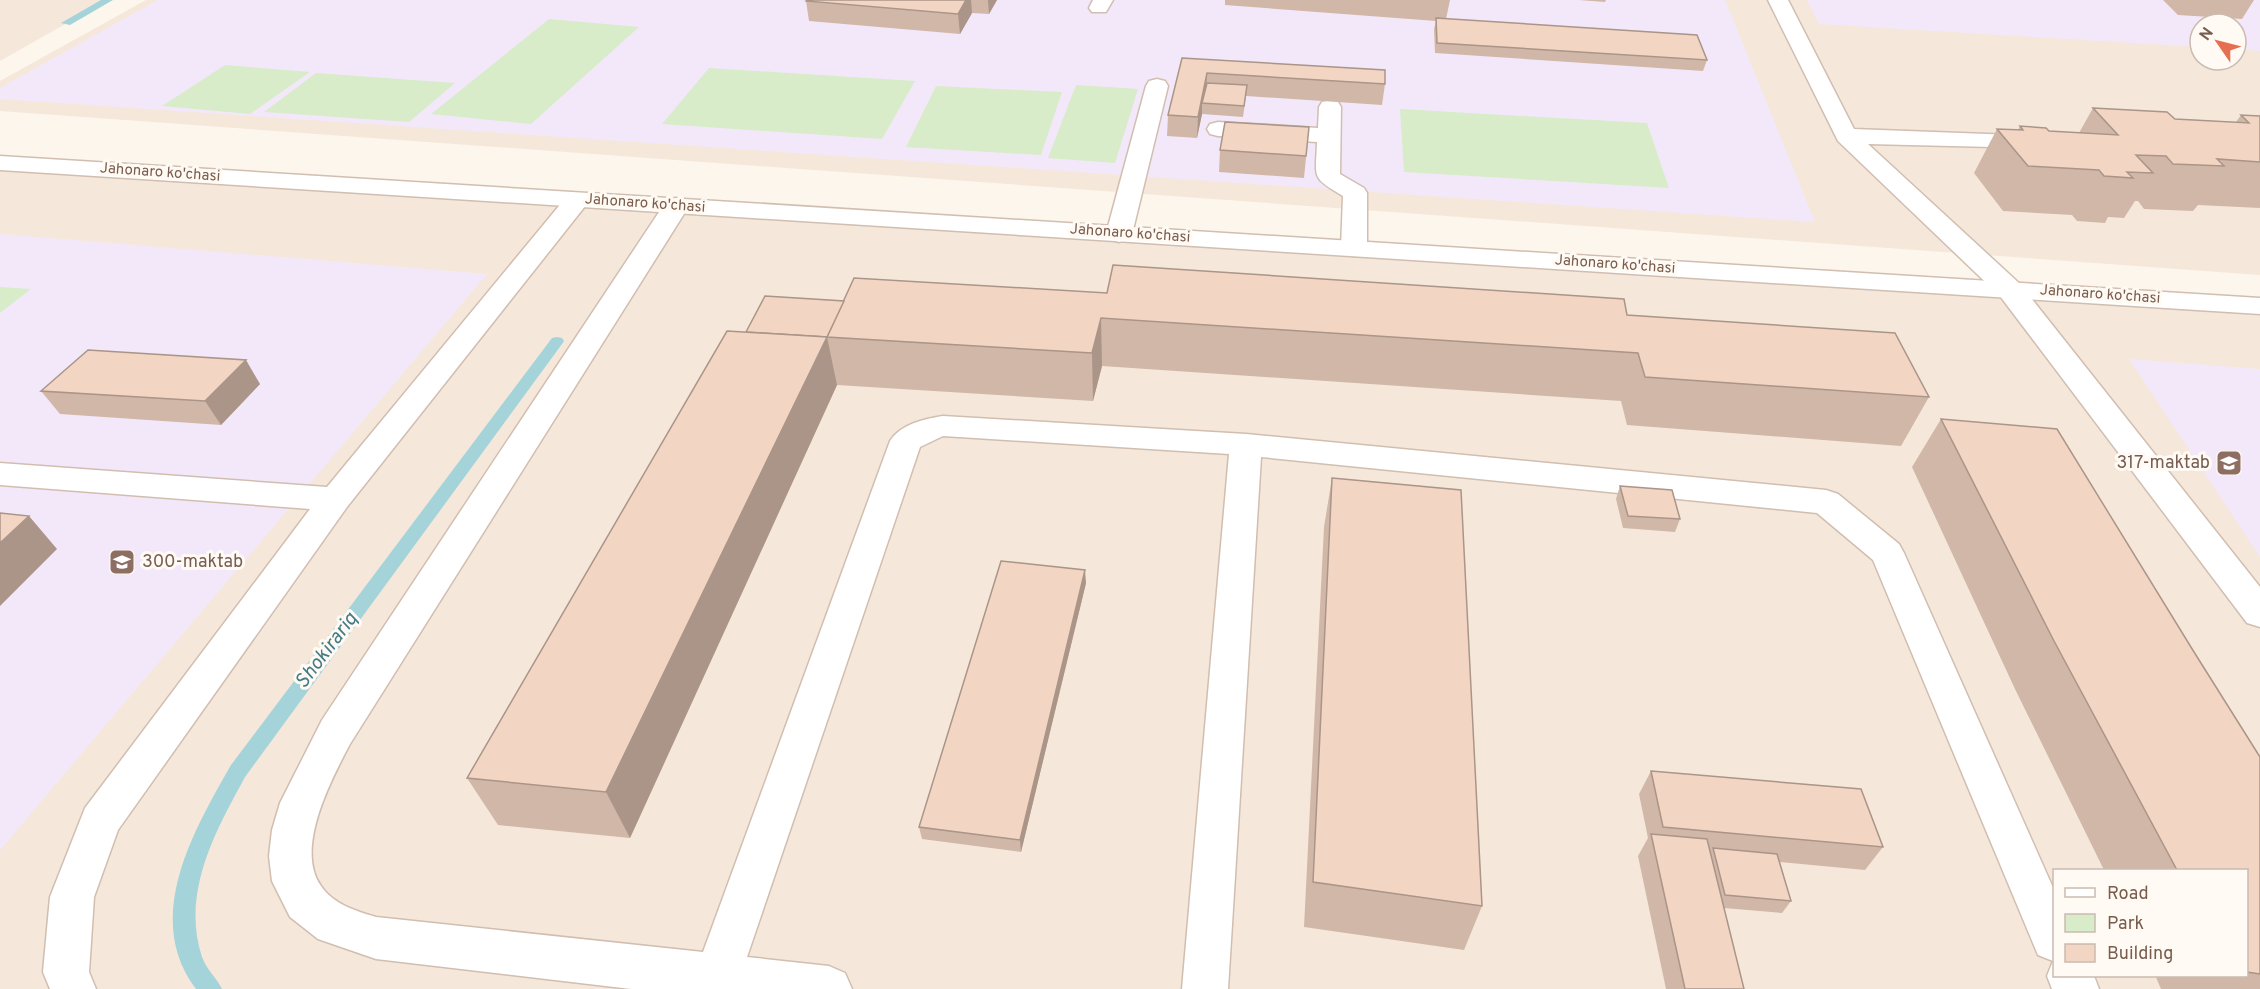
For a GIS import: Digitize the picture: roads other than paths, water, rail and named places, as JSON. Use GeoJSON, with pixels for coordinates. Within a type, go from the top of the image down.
{"type":"FeatureCollection","features":[{"type":"Feature","properties":{"kind":"street"},"geometry":{"type":"LineString","coordinates":[[1778,0],[1846,136],[2010,290],[2260,613]]}},
{"type":"Feature","properties":{"kind":"street"},"geometry":{"type":"LineString","coordinates":[[1119,234],[1157,86]]}},
{"type":"Feature","properties":{"kind":"street"},"geometry":{"type":"LineString","coordinates":[[1330,107],[1328,177],[1355,193],[1354,248]]}},
{"type":"Feature","properties":{"kind":"street"},"geometry":{"type":"LineString","coordinates":[[1218,129],[1329,136]]}},
{"type":"Feature","properties":{"kind":"street"},"geometry":{"type":"LineString","coordinates":[[1846,136],[2059,141]]}},
{"type":"Feature","properties":{"kind":"street","name":"Jahonaro ko'chasi"},"geometry":{"type":"LineString","coordinates":[[0,164],[2260,306]]}},
{"type":"Feature","properties":{"kind":"street"},"geometry":{"type":"LineString","coordinates":[[73,989],[66,972],[72,897],[100,821],[335,499],[577,200]]}},
{"type":"Feature","properties":{"kind":"street"},"geometry":{"type":"LineString","coordinates":[[676,206],[336,732],[299,805],[291,838],[292,872],[297,886],[309,905],[328,921],[359,933],[394,941],[829,989]]}},
{"type":"Feature","properties":{"kind":"street"},"geometry":{"type":"LineString","coordinates":[[718,975],[906,441],[927,429],[943,426],[1246,445],[1827,502],[1887,553],[2053,935]]}},
{"type":"Feature","properties":{"kind":"street"},"geometry":{"type":"LineString","coordinates":[[1205,989],[1246,445]]}},
{"type":"Feature","properties":{"kind":"street"},"geometry":{"type":"LineString","coordinates":[[0,474],[335,499]]}},
{"type":"Feature","properties":{"kind":"waterway","name":"Shokirariq"},"geometry":{"type":"LineString","coordinates":[[66,23],[108,0]]}},
{"type":"Feature","properties":{"kind":"waterway","name":"Shokirariq"},"geometry":{"type":"LineString","coordinates":[[210,989],[192,962],[185,937],[184,912],[187,887],[194,863],[214,815],[238,771],[557,341]]}},
{"type":"Feature","properties":{"kind":"place","name":"317-maktab"},"geometry":{"type":"Point","coordinates":[2229,463]}},
{"type":"Feature","properties":{"kind":"place","name":"300-maktab"},"geometry":{"type":"Point","coordinates":[122,562]}}]}
